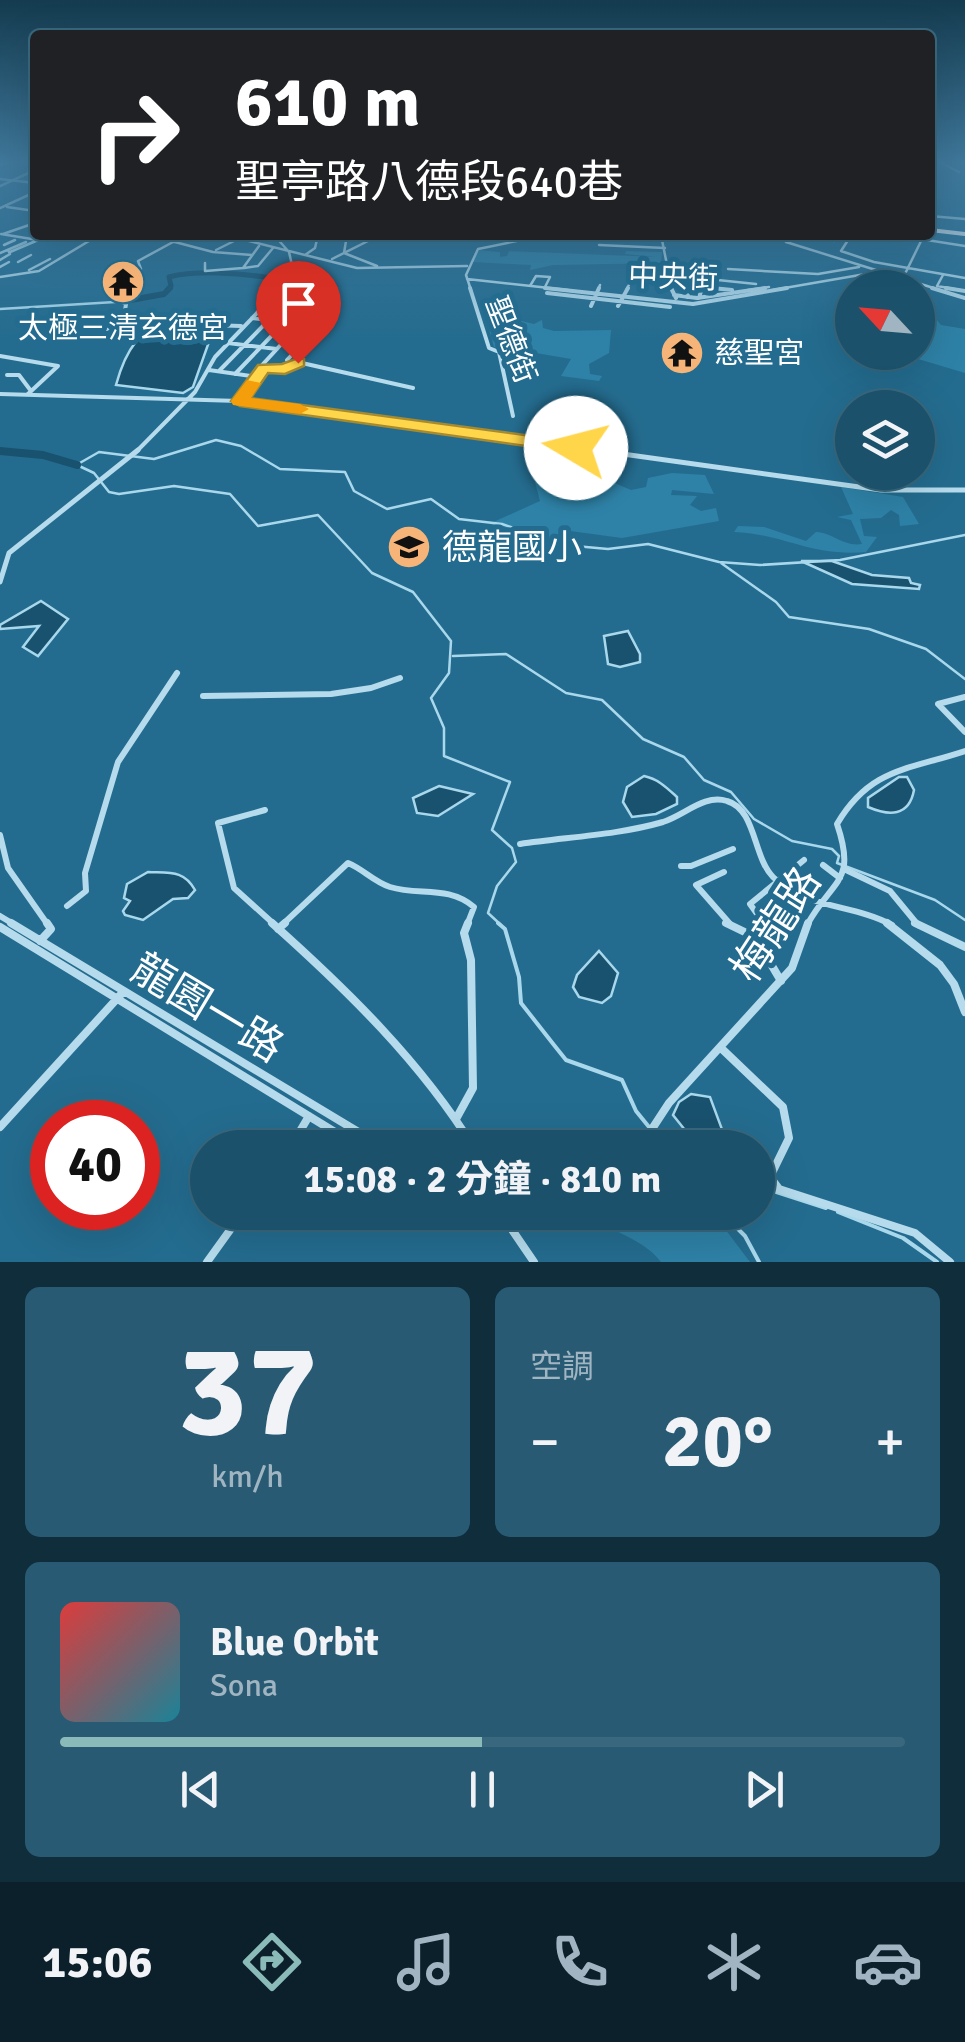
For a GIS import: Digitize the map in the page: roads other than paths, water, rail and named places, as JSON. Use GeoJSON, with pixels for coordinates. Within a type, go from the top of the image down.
{"type":"FeatureCollection","features":[{"type":"Feature","properties":{"kind":"main road"},"geometry":{"type":"LineString","coordinates":[[935,233],[965,233]]}},
{"type":"Feature","properties":{"kind":"street"},"geometry":{"type":"LineString","coordinates":[[1,235],[30,224]]}},
{"type":"Feature","properties":{"kind":"street"},"geometry":{"type":"LineString","coordinates":[[1,235],[40,240]]}},
{"type":"Feature","properties":{"kind":"street"},"geometry":{"type":"LineString","coordinates":[[935,236],[965,246]]}},
{"type":"Feature","properties":{"kind":"street"},"geometry":{"type":"LineString","coordinates":[[5,249],[30,237]]}},
{"type":"Feature","properties":{"kind":"street"},"geometry":{"type":"LineString","coordinates":[[0,260],[16,240]]}},
{"type":"Feature","properties":{"kind":"street"},"geometry":{"type":"LineString","coordinates":[[5,249],[17,252],[40,240]]}},
{"type":"Feature","properties":{"kind":"street"},"geometry":{"type":"LineString","coordinates":[[2,274],[9,279],[47,267],[91,240]]}},
{"type":"Feature","properties":{"kind":"street"},"geometry":{"type":"LineString","coordinates":[[166,240],[214,252],[252,256]]}},
{"type":"Feature","properties":{"kind":"street"},"geometry":{"type":"LineString","coordinates":[[214,252],[228,240]]}},
{"type":"Feature","properties":{"kind":"street"},"geometry":{"type":"LineString","coordinates":[[239,240],[357,268],[468,266]]}},
{"type":"Feature","properties":{"kind":"street"},"geometry":{"type":"LineString","coordinates":[[250,244],[265,240]]}},
{"type":"Feature","properties":{"kind":"street"},"geometry":{"type":"LineString","coordinates":[[0,582],[8,554],[146,445],[242,326],[294,274],[289,252],[279,240]]}},
{"type":"Feature","properties":{"kind":"street"},"geometry":{"type":"LineString","coordinates":[[305,255],[316,240]]}},
{"type":"Feature","properties":{"kind":"street"},"geometry":{"type":"LineString","coordinates":[[344,253],[346,240]]}},
{"type":"Feature","properties":{"kind":"street"},"geometry":{"type":"LineString","coordinates":[[329,261],[370,240]]}},
{"type":"Feature","properties":{"kind":"street"},"geometry":{"type":"LineString","coordinates":[[467,279],[468,266],[478,249],[522,240]]}},
{"type":"Feature","properties":{"kind":"street"},"geometry":{"type":"LineString","coordinates":[[663,240],[670,288],[682,303]]}},
{"type":"Feature","properties":{"kind":"street"},"geometry":{"type":"LineString","coordinates":[[787,240],[871,270]]}},
{"type":"Feature","properties":{"kind":"street"},"geometry":{"type":"LineString","coordinates":[[848,240],[841,251],[965,278]]}},
{"type":"Feature","properties":{"kind":"street"},"geometry":{"type":"LineString","coordinates":[[908,268],[923,240]]}},
{"type":"Feature","properties":{"kind":"street"},"geometry":{"type":"LineString","coordinates":[[173,242],[138,261],[140,270],[133,280],[106,292],[126,304],[122,313],[147,323],[242,326]]}},
{"type":"Feature","properties":{"kind":"street"},"geometry":{"type":"LineString","coordinates":[[242,268],[259,246]]}},
{"type":"Feature","properties":{"kind":"street"},"geometry":{"type":"LineString","coordinates":[[599,246],[666,248]]}},
{"type":"Feature","properties":{"kind":"street"},"geometry":{"type":"LineString","coordinates":[[205,263],[205,270],[258,266],[273,248]]}},
{"type":"Feature","properties":{"kind":"street"},"geometry":{"type":"LineString","coordinates":[[344,253],[380,268]]}},
{"type":"Feature","properties":{"kind":"street"},"geometry":{"type":"LineString","coordinates":[[233,268],[238,254]]}},
{"type":"Feature","properties":{"kind":"street"},"geometry":{"type":"LineString","coordinates":[[18,262],[31,255]]}},
{"type":"Feature","properties":{"kind":"street"},"geometry":{"type":"LineString","coordinates":[[28,272],[50,259]]}},
{"type":"Feature","properties":{"kind":"street"},"geometry":{"type":"LineString","coordinates":[[0,267],[9,262]]}},
{"type":"Feature","properties":{"kind":"street"},"geometry":{"type":"LineString","coordinates":[[728,269],[818,274],[860,266]]}},
{"type":"Feature","properties":{"kind":"street"},"geometry":{"type":"LineString","coordinates":[[944,274],[937,286],[965,291]]}},
{"type":"Feature","properties":{"kind":"street"},"geometry":{"type":"LineString","coordinates":[[686,297],[694,275]]}},
{"type":"Feature","properties":{"kind":"street"},"geometry":{"type":"LineString","coordinates":[[530,286],[536,276],[544,276],[550,277],[546,290],[594,296]]}},
{"type":"Feature","properties":{"kind":"street"},"geometry":{"type":"LineString","coordinates":[[620,301],[634,276],[718,277],[744,280],[776,292]]}},
{"type":"Feature","properties":{"kind":"street"},"geometry":{"type":"LineString","coordinates":[[699,298],[705,276]]}},
{"type":"Feature","properties":{"kind":"street"},"geometry":{"type":"LineString","coordinates":[[714,295],[718,277]]}},
{"type":"Feature","properties":{"kind":"street","name":"中央街"},"geometry":{"type":"LineString","coordinates":[[467,279],[671,305],[748,297],[835,280]]}},
{"type":"Feature","properties":{"kind":"street","name":"聖德街"},"geometry":{"type":"LineString","coordinates":[[467,279],[489,348],[499,352],[514,416]]}},
{"type":"Feature","properties":{"kind":"street"},"geometry":{"type":"LineString","coordinates":[[729,290],[732,279]]}},
{"type":"Feature","properties":{"kind":"street"},"geometry":{"type":"LineString","coordinates":[[741,291],[744,280]]}},
{"type":"Feature","properties":{"kind":"street"},"geometry":{"type":"LineString","coordinates":[[769,280],[769,287]]}},
{"type":"Feature","properties":{"kind":"street"},"geometry":{"type":"LineString","coordinates":[[590,306],[600,284]]}},
{"type":"Feature","properties":{"kind":"street"},"geometry":{"type":"LineString","coordinates":[[674,295],[699,298],[741,291],[757,284]]}},
{"type":"Feature","properties":{"kind":"street"},"geometry":{"type":"LineString","coordinates":[[690,285],[741,291],[748,297]]}},
{"type":"Feature","properties":{"kind":"street"},"geometry":{"type":"LineString","coordinates":[[935,289],[965,298]]}},
{"type":"Feature","properties":{"kind":"street"},"geometry":{"type":"LineString","coordinates":[[219,372],[296,292]]}},
{"type":"Feature","properties":{"kind":"street"},"geometry":{"type":"LineString","coordinates":[[714,295],[719,301]]}},
{"type":"Feature","properties":{"kind":"street"},"geometry":{"type":"LineString","coordinates":[[234,374],[303,303]]}},
{"type":"Feature","properties":{"kind":"street"},"geometry":{"type":"LineString","coordinates":[[669,314],[671,305]]}},
{"type":"Feature","properties":{"kind":"street"},"geometry":{"type":"LineString","coordinates":[[61,335],[74,331],[106,332],[129,318]]}},
{"type":"Feature","properties":{"kind":"street"},"geometry":{"type":"LineString","coordinates":[[252,318],[304,319]]}},
{"type":"Feature","properties":{"kind":"street"},"geometry":{"type":"LineString","coordinates":[[240,401],[287,338],[272,335]]}},
{"type":"Feature","properties":{"kind":"street"},"geometry":{"type":"LineString","coordinates":[[284,342],[302,344],[287,360]]}},
{"type":"Feature","properties":{"kind":"street"},"geometry":{"type":"LineString","coordinates":[[228,343],[276,349]]}},
{"type":"Feature","properties":{"kind":"street"},"geometry":{"type":"LineString","coordinates":[[0,356],[58,366],[30,392]]}},
{"type":"Feature","properties":{"kind":"street"},"geometry":{"type":"LineString","coordinates":[[261,368],[285,369],[302,363],[413,388]]}},
{"type":"Feature","properties":{"kind":"street"},"geometry":{"type":"LineString","coordinates":[[208,370],[255,376]]}},
{"type":"Feature","properties":{"kind":"street"},"geometry":{"type":"LineString","coordinates":[[7,375],[19,376],[30,392]]}},
{"type":"Feature","properties":{"kind":"street"},"geometry":{"type":"LineString","coordinates":[[0,394],[240,401],[882,490],[965,490]]}},
{"type":"Feature","properties":{"kind":"street"},"geometry":{"type":"LineString","coordinates":[[67,906],[86,891],[85,873],[118,762],[177,673]]}},
{"type":"Feature","properties":{"kind":"street"},"geometry":{"type":"LineString","coordinates":[[203,696],[280,696],[374,688],[389,678],[400,678]]}},
{"type":"Feature","properties":{"kind":"street"},"geometry":{"type":"LineString","coordinates":[[965,697],[938,704],[965,732]]}},
{"type":"Feature","properties":{"kind":"street","name":"梅龍路"},"geometry":{"type":"LineString","coordinates":[[651,1130],[792,968],[808,922],[845,870],[837,824],[860,790],[891,769],[938,762],[965,752]]}},
{"type":"Feature","properties":{"kind":"street"},"geometry":{"type":"LineString","coordinates":[[520,844],[652,825],[713,798],[738,806],[756,836],[764,866],[780,882],[819,905],[870,914],[894,927],[925,951],[949,978],[965,1012]]}},
{"type":"Feature","properties":{"kind":"street"},"geometry":{"type":"LineString","coordinates":[[265,810],[218,823],[234,888],[356,998],[462,1130]]}},
{"type":"Feature","properties":{"kind":"street"},"geometry":{"type":"LineString","coordinates":[[0,835],[8,868],[52,929],[40,941]]}},
{"type":"Feature","properties":{"kind":"street"},"geometry":{"type":"LineString","coordinates":[[681,866],[691,866],[733,849]]}},
{"type":"Feature","properties":{"kind":"street"},"geometry":{"type":"LineString","coordinates":[[772,934],[750,904],[804,860]]}},
{"type":"Feature","properties":{"kind":"street"},"geometry":{"type":"LineString","coordinates":[[278,929],[348,863],[365,868],[380,883],[395,888],[465,897],[474,907],[464,933],[471,960],[473,1088],[456,1120]]}},
{"type":"Feature","properties":{"kind":"street"},"geometry":{"type":"LineString","coordinates":[[823,865],[845,870],[890,892],[916,924],[965,947]]}},
{"type":"Feature","properties":{"kind":"street"},"geometry":{"type":"LineString","coordinates":[[724,872],[696,885],[725,922],[755,937],[781,980]]}},
{"type":"Feature","properties":{"kind":"street","name":"龍園一路"},"geometry":{"type":"LineString","coordinates":[[0,916],[355,1130]]}},
{"type":"Feature","properties":{"kind":"street","name":"龍園一路"},"geometry":{"type":"LineString","coordinates":[[0,927],[333,1130]]}},
{"type":"Feature","properties":{"kind":"street"},"geometry":{"type":"LineString","coordinates":[[0,1127],[124,991]]}},
{"type":"Feature","properties":{"kind":"street"},"geometry":{"type":"LineString","coordinates":[[720,1048],[783,1107],[789,1138],[770,1177],[779,1189],[915,1233],[950,1262]]}},
{"type":"Feature","properties":{"kind":"street"},"geometry":{"type":"LineString","coordinates":[[300,1130],[315,1106]]}},
{"type":"Feature","properties":{"kind":"street"},"geometry":{"type":"LineString","coordinates":[[207,1262],[230,1230]]}},
{"type":"Feature","properties":{"kind":"street"},"geometry":{"type":"LineString","coordinates":[[512,1230],[532,1261]]}},
{"type":"Feature","properties":{"kind":"waterway"},"geometry":{"type":"LineString","coordinates":[[167,290],[171,286],[169,277],[180,275],[219,273],[270,278]]}},
{"type":"Feature","properties":{"kind":"waterway"},"geometry":{"type":"LineString","coordinates":[[125,301],[164,294],[170,288]]}},
{"type":"Feature","properties":{"kind":"waterway"},"geometry":{"type":"LineString","coordinates":[[0,309],[115,302]]}},
{"type":"Feature","properties":{"kind":"waterway"},"geometry":{"type":"LineString","coordinates":[[78,464],[99,452],[154,459],[216,440],[241,446],[280,469],[345,472],[354,491],[387,509],[431,499],[459,519],[502,524],[564,545],[608,549],[648,544],[719,562],[760,565],[840,560],[965,535]]}},
{"type":"Feature","properties":{"kind":"waterway"},"geometry":{"type":"LineString","coordinates":[[18,453],[0,451],[43,455],[77,465]]}},
{"type":"Feature","properties":{"kind":"waterway"},"geometry":{"type":"LineString","coordinates":[[77,465],[94,473],[109,492],[119,494],[174,486],[230,494],[258,526],[318,515],[372,573],[413,592],[451,641],[449,673],[431,698],[444,728],[444,756],[510,782],[492,830],[512,848],[516,862],[497,886],[488,913],[501,925]]}},
{"type":"Feature","properties":{"kind":"waterway"},"geometry":{"type":"LineString","coordinates":[[721,563],[776,602],[789,617],[869,629],[926,649],[965,679]]}},
{"type":"Feature","properties":{"kind":"waterway"},"geometry":{"type":"LineString","coordinates":[[453,656],[506,654],[566,693],[602,700],[643,739],[684,757],[704,780],[731,792],[754,819],[792,841],[832,849],[839,856],[837,863],[935,900],[965,920]]}},
{"type":"Feature","properties":{"kind":"waterway"},"geometry":{"type":"LineString","coordinates":[[498,923],[505,929],[519,977],[521,1003],[566,1060],[622,1080],[636,1111],[649,1127]]}},
{"type":"Feature","properties":{"kind":"waterway"},"geometry":{"type":"LineString","coordinates":[[775,1192],[826,1208]]}},
{"type":"Feature","properties":{"kind":"waterway"},"geometry":{"type":"LineString","coordinates":[[838,1212],[903,1238],[937,1262]]}},
{"type":"Feature","properties":{"kind":"waterway"},"geometry":{"type":"LineString","coordinates":[[739,1230],[759,1262]]}},
{"type":"Feature","properties":{"kind":"place","name":"太極三清玄德宮"},"geometry":{"type":"Point","coordinates":[123,282]}},
{"type":"Feature","properties":{"kind":"place","name":"慈聖宮"},"geometry":{"type":"Point","coordinates":[682,353]}},
{"type":"Feature","properties":{"kind":"place","name":"德龍國小"},"geometry":{"type":"Point","coordinates":[409,547]}}]}
